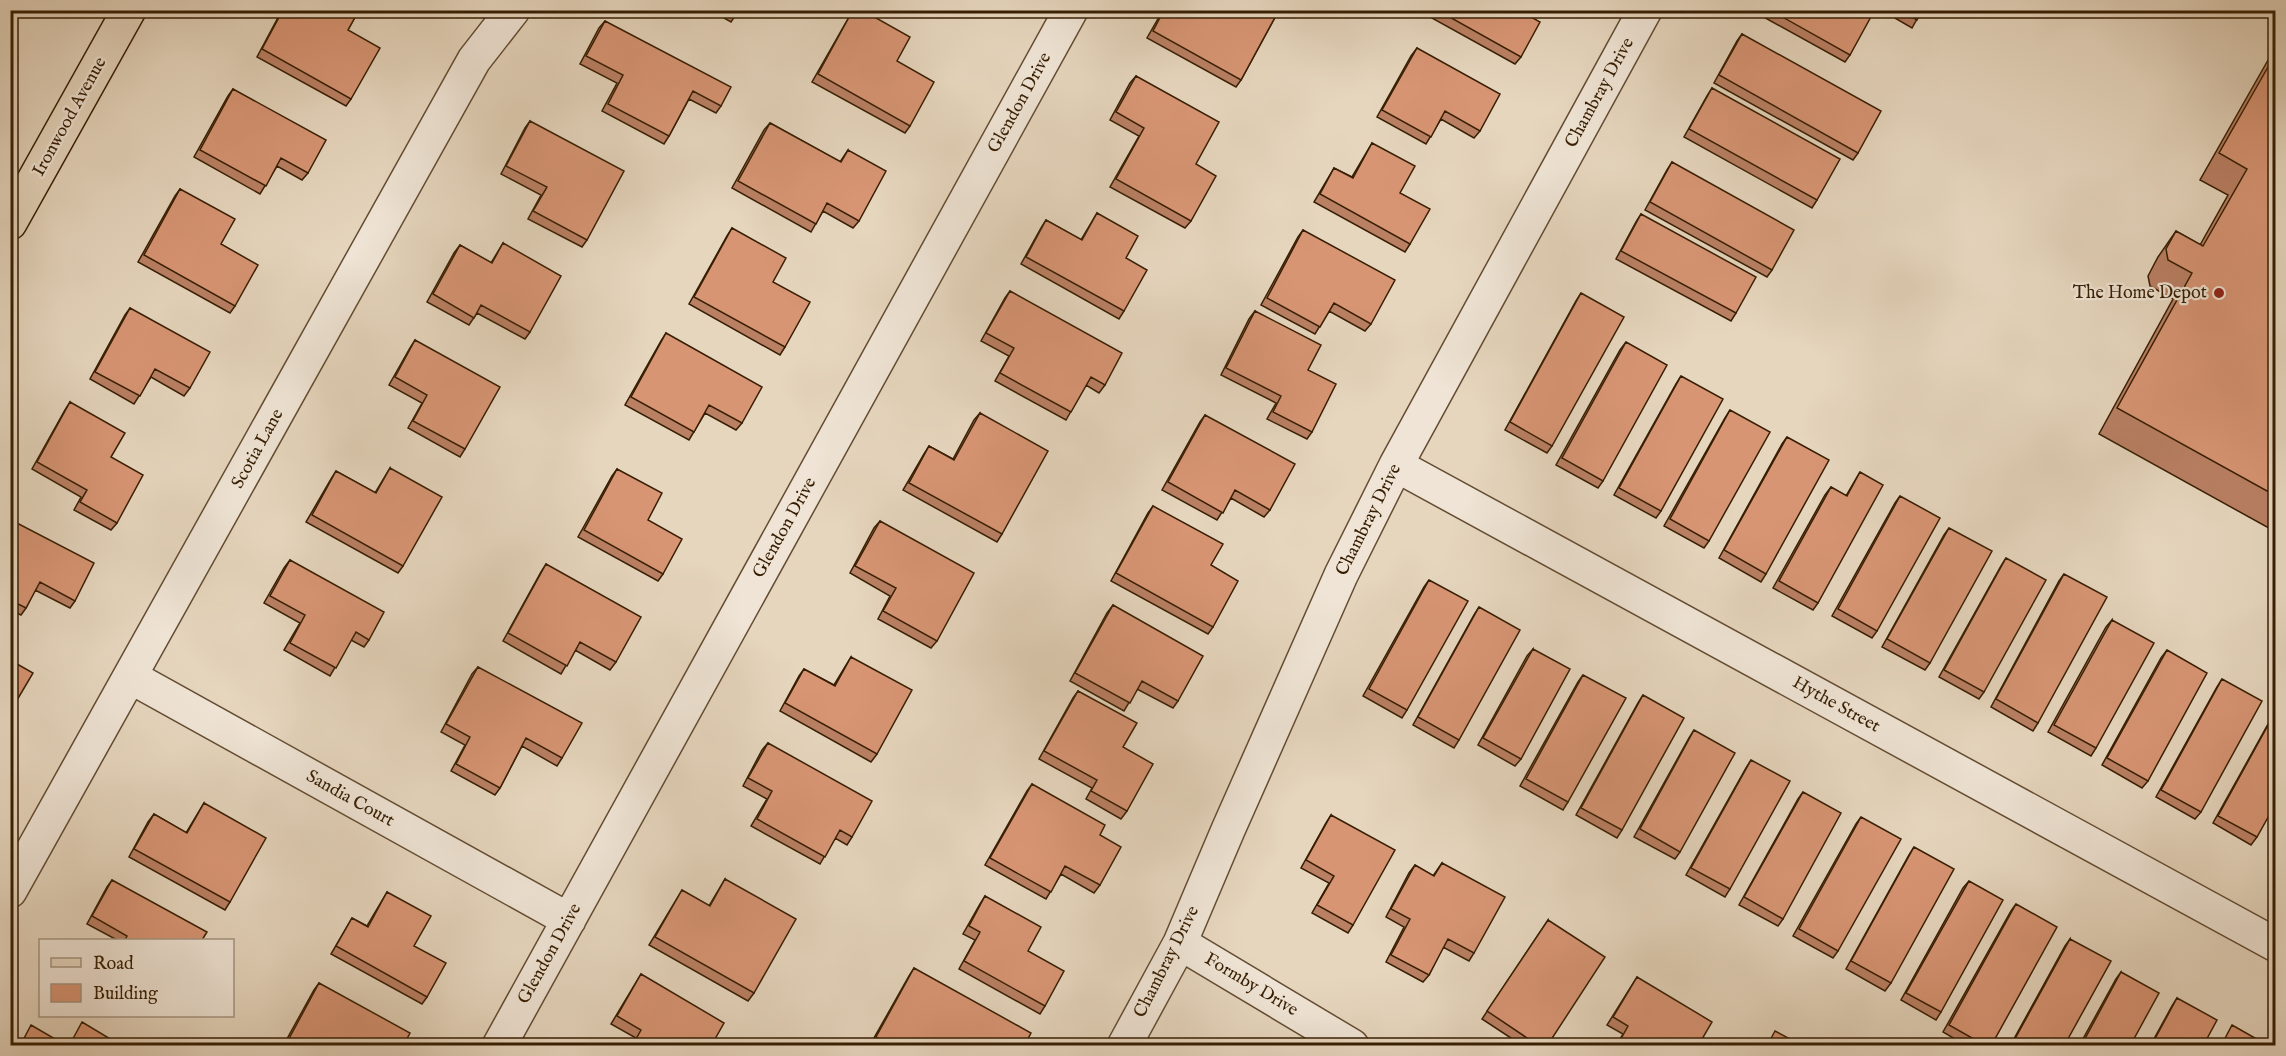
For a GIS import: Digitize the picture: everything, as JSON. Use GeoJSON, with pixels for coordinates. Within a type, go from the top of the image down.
{"type":"FeatureCollection","features":[{"type":"Feature","properties":{"kind":"main road","name":"Ironwood Avenue"},"geometry":{"type":"LineString","coordinates":[[10,223],[129,10]]}},
{"type":"Feature","properties":{"kind":"street","name":"Scotia Lane"},"geometry":{"type":"LineString","coordinates":[[10,891],[474,60],[513,10]]}},
{"type":"Feature","properties":{"kind":"street","name":"Glendon Drive"},"geometry":{"type":"LineString","coordinates":[[499,1046],[1071,10]]}},
{"type":"Feature","properties":{"kind":"street","name":"Chambray Drive"},"geometry":{"type":"LineString","coordinates":[[1125,1046],[1180,943],[1341,576],[1396,465],[1645,10]]}},
{"type":"Feature","properties":{"kind":"street","name":"Hythe Street"},"geometry":{"type":"LineString","coordinates":[[1396,465],[2276,945]]}},
{"type":"Feature","properties":{"kind":"street","name":"Sandia Court"},"geometry":{"type":"LineString","coordinates":[[131,677],[569,920]]}},
{"type":"Feature","properties":{"kind":"street","name":"Formby Drive"},"geometry":{"type":"LineString","coordinates":[[1180,943],[1352,1046]]}},
{"type":"Feature","properties":{"kind":"building"},"geometry":{"type":"Polygon","coordinates":[[[283,10],[359,10],[348,30],[380,48],[351,99],[262,49],[283,10]]]}},
{"type":"Feature","properties":{"kind":"building"},"geometry":{"type":"Polygon","coordinates":[[[729,10],[739,10],[737,15],[729,10]]]}},
{"type":"Feature","properties":{"kind":"building"},"geometry":{"type":"Polygon","coordinates":[[[853,10],[862,10],[910,37],[897,61],[934,82],[910,126],[818,74],[853,10]]]}},
{"type":"Feature","properties":{"kind":"building"},"geometry":{"type":"Polygon","coordinates":[[[1164,10],[1279,10],[1241,80],[1153,31],[1164,10]]]}},
{"type":"Feature","properties":{"kind":"building"},"geometry":{"type":"Polygon","coordinates":[[[1437,10],[1519,10],[1540,22],[1521,57],[1437,10]]]}},
{"type":"Feature","properties":{"kind":"building"},"geometry":{"type":"Polygon","coordinates":[[[1770,10],[1868,10],[1873,13],[1850,55],[1770,10]]]}},
{"type":"Feature","properties":{"kind":"building"},"geometry":{"type":"Polygon","coordinates":[[[1900,10],[1922,10],[1917,20],[1900,10]]]}},
{"type":"Feature","properties":{"kind":"building"},"geometry":{"type":"Polygon","coordinates":[[[605,21],[731,87],[721,106],[693,91],[669,136],[608,104],[623,75],[586,56],[605,21]]]}},
{"type":"Feature","properties":{"kind":"building"},"geometry":{"type":"Polygon","coordinates":[[[1742,34],[1881,111],[1858,153],[1719,75],[1742,34]]]}},
{"type":"Feature","properties":{"kind":"building"},"geometry":{"type":"Polygon","coordinates":[[[1417,48],[1500,94],[1480,131],[1445,111],[1431,137],[1382,110],[1417,48]]]}},
{"type":"Feature","properties":{"kind":"building","name":"The Home Depot"},"geometry":{"type":"Polygon","coordinates":[[[2276,53],[2276,496],[2117,408],[2192,273],[2168,260],[2166,249],[2176,231],[2203,246],[2247,169],[2219,153],[2276,53]]]}},
{"type":"Feature","properties":{"kind":"building"},"geometry":{"type":"Polygon","coordinates":[[[1136,76],[1219,122],[1196,164],[1216,176],[1191,221],[1116,179],[1144,128],[1116,112],[1136,76]]]}},
{"type":"Feature","properties":{"kind":"building"},"geometry":{"type":"Polygon","coordinates":[[[1712,88],[1840,159],[1817,200],[1689,129],[1712,88]]]}},
{"type":"Feature","properties":{"kind":"building"},"geometry":{"type":"Polygon","coordinates":[[[233,89],[326,140],[308,173],[281,158],[266,186],[200,150],[233,89]]]}},
{"type":"Feature","properties":{"kind":"building"},"geometry":{"type":"Polygon","coordinates":[[[530,121],[624,171],[587,240],[533,211],[547,187],[506,166],[530,121]]]}},
{"type":"Feature","properties":{"kind":"building"},"geometry":{"type":"Polygon","coordinates":[[[770,123],[841,162],[848,150],[886,171],[859,221],[827,203],[816,224],[738,181],[770,123]]]}},
{"type":"Feature","properties":{"kind":"building"},"geometry":{"type":"Polygon","coordinates":[[[1372,143],[1415,166],[1400,193],[1430,209],[1410,244],[1320,194],[1334,168],[1353,178],[1372,143]]]}},
{"type":"Feature","properties":{"kind":"building"},"geometry":{"type":"Polygon","coordinates":[[[1672,162],[1794,230],[1772,270],[1650,202],[1672,162]]]}},
{"type":"Feature","properties":{"kind":"building"},"geometry":{"type":"Polygon","coordinates":[[[180,189],[235,219],[221,244],[258,265],[235,306],[144,255],[180,189]]]}},
{"type":"Feature","properties":{"kind":"building"},"geometry":{"type":"Polygon","coordinates":[[[1097,213],[1138,236],[1126,258],[1147,270],[1124,311],[1026,257],[1046,220],[1082,240],[1097,213]]]}},
{"type":"Feature","properties":{"kind":"building"},"geometry":{"type":"Polygon","coordinates":[[[1641,214],[1756,277],[1736,313],[1621,251],[1641,214]]]}},
{"type":"Feature","properties":{"kind":"building"},"geometry":{"type":"Polygon","coordinates":[[[732,228],[786,258],[773,282],[810,302],[785,347],[694,297],[732,228]]]}},
{"type":"Feature","properties":{"kind":"building"},"geometry":{"type":"Polygon","coordinates":[[[1303,230],[1395,280],[1371,324],[1334,303],[1320,327],[1267,298],[1303,230]]]}},
{"type":"Feature","properties":{"kind":"building"},"geometry":{"type":"Polygon","coordinates":[[[503,243],[561,276],[530,332],[481,305],[474,318],[433,294],[460,245],[492,263],[503,243]]]}},
{"type":"Feature","properties":{"kind":"building"},"geometry":{"type":"Polygon","coordinates":[[[1010,291],[1122,353],[1105,385],[1091,377],[1071,412],[1000,373],[1014,348],[986,333],[1010,291]]]}},
{"type":"Feature","properties":{"kind":"building"},"geometry":{"type":"Polygon","coordinates":[[[1581,293],[1624,317],[1552,446],[1510,422],[1581,293]]]}},
{"type":"Feature","properties":{"kind":"building"},"geometry":{"type":"Polygon","coordinates":[[[130,308],[210,352],[190,388],[155,369],[140,396],[95,372],[130,308]]]}},
{"type":"Feature","properties":{"kind":"building"},"geometry":{"type":"Polygon","coordinates":[[[1255,311],[1321,345],[1308,370],[1336,384],[1312,432],[1273,412],[1281,396],[1226,368],[1255,311]]]}},
{"type":"Feature","properties":{"kind":"building"},"geometry":{"type":"Polygon","coordinates":[[[666,333],[762,387],[742,423],[709,405],[694,432],[631,397],[666,333]]]}},
{"type":"Feature","properties":{"kind":"building"},"geometry":{"type":"Polygon","coordinates":[[[415,340],[500,387],[465,449],[413,421],[427,395],[395,377],[415,340]]]}},
{"type":"Feature","properties":{"kind":"building"},"geometry":{"type":"Polygon","coordinates":[[[1626,342],[1667,365],[1603,481],[1562,458],[1626,342]]]}},
{"type":"Feature","properties":{"kind":"building"},"geometry":{"type":"Polygon","coordinates":[[[1681,376],[1723,399],[1661,511],[1619,488],[1681,376]]]}},
{"type":"Feature","properties":{"kind":"building"},"geometry":{"type":"Polygon","coordinates":[[[70,402],[125,433],[111,457],[143,475],[117,523],[80,502],[87,490],[37,462],[70,402]]]}},
{"type":"Feature","properties":{"kind":"building"},"geometry":{"type":"Polygon","coordinates":[[[1730,410],[1770,432],[1709,541],[1670,519],[1730,410]]]}},
{"type":"Feature","properties":{"kind":"building"},"geometry":{"type":"Polygon","coordinates":[[[980,413],[1048,451],[1002,534],[909,483],[929,446],[954,460],[980,413]]]}},
{"type":"Feature","properties":{"kind":"building"},"geometry":{"type":"Polygon","coordinates":[[[1205,415],[1295,464],[1270,510],[1235,490],[1223,513],[1168,482],[1205,415]]]}},
{"type":"Feature","properties":{"kind":"building"},"geometry":{"type":"Polygon","coordinates":[[[1787,437],[1829,460],[1766,574],[1724,550],[1787,437]]]}},
{"type":"Feature","properties":{"kind":"building"},"geometry":{"type":"Polygon","coordinates":[[[390,468],[442,497],[403,566],[312,515],[336,471],[376,493],[390,468]]]}},
{"type":"Feature","properties":{"kind":"building"},"geometry":{"type":"Polygon","coordinates":[[[617,469],[662,493],[648,520],[682,539],[663,574],[584,530],[617,469]]]}},
{"type":"Feature","properties":{"kind":"building"},"geometry":{"type":"Polygon","coordinates":[[[1860,472],[1883,485],[1818,603],[1779,581],[1831,487],[1847,496],[1860,472]]]}},
{"type":"Feature","properties":{"kind":"building"},"geometry":{"type":"Polygon","coordinates":[[[1900,496],[1940,518],[1877,631],[1838,609],[1900,496]]]}},
{"type":"Feature","properties":{"kind":"building"},"geometry":{"type":"Polygon","coordinates":[[[1153,506],[1223,544],[1211,565],[1238,581],[1213,627],[1116,573],[1153,506]]]}},
{"type":"Feature","properties":{"kind":"building"},"geometry":{"type":"Polygon","coordinates":[[[13,521],[94,563],[75,601],[40,582],[26,608],[10,600],[10,527],[13,521]]]}},
{"type":"Feature","properties":{"kind":"building"},"geometry":{"type":"Polygon","coordinates":[[[880,521],[974,573],[937,641],[883,611],[896,588],[855,566],[880,521]]]}},
{"type":"Feature","properties":{"kind":"building"},"geometry":{"type":"Polygon","coordinates":[[[1949,528],[1992,551],[1930,663],[1887,639],[1949,528]]]}},
{"type":"Feature","properties":{"kind":"building"},"geometry":{"type":"Polygon","coordinates":[[[2006,558],[2046,580],[1984,692],[1944,670],[2006,558]]]}},
{"type":"Feature","properties":{"kind":"building"},"geometry":{"type":"Polygon","coordinates":[[[290,560],[384,612],[369,640],[356,632],[336,668],[290,643],[305,615],[270,596],[290,560]]]}},
{"type":"Feature","properties":{"kind":"building"},"geometry":{"type":"Polygon","coordinates":[[[546,564],[641,617],[616,662],[580,642],[567,666],[508,633],[546,564]]]}},
{"type":"Feature","properties":{"kind":"building"},"geometry":{"type":"Polygon","coordinates":[[[2064,574],[2107,597],[2038,723],[1996,699],[2064,574]]]}},
{"type":"Feature","properties":{"kind":"building"},"geometry":{"type":"Polygon","coordinates":[[[1429,580],[1468,601],[1407,710],[1369,689],[1429,580]]]}},
{"type":"Feature","properties":{"kind":"building"},"geometry":{"type":"Polygon","coordinates":[[[1113,605],[1203,656],[1178,701],[1142,681],[1130,703],[1075,673],[1113,605]]]}},
{"type":"Feature","properties":{"kind":"building"},"geometry":{"type":"Polygon","coordinates":[[[1479,607],[1520,630],[1459,740],[1418,717],[1479,607]]]}},
{"type":"Feature","properties":{"kind":"building"},"geometry":{"type":"Polygon","coordinates":[[[2112,620],[2154,643],[2096,748],[2054,725],[2112,620]]]}},
{"type":"Feature","properties":{"kind":"building"},"geometry":{"type":"Polygon","coordinates":[[[1533,649],[1570,669],[1521,759],[1483,738],[1533,649]]]}},
{"type":"Feature","properties":{"kind":"building"},"geometry":{"type":"Polygon","coordinates":[[[2167,650],[2207,673],[2148,781],[2107,758],[2167,650]]]}},
{"type":"Feature","properties":{"kind":"building"},"geometry":{"type":"Polygon","coordinates":[[[851,657],[912,690],[877,754],[785,703],[804,669],[835,686],[851,657]]]}},
{"type":"Feature","properties":{"kind":"building"},"geometry":{"type":"Polygon","coordinates":[[[10,660],[33,673],[10,712],[10,660]]]}},
{"type":"Feature","properties":{"kind":"building"},"geometry":{"type":"Polygon","coordinates":[[[478,667],[582,723],[562,758],[526,738],[500,788],[456,764],[470,737],[446,724],[478,667]]]}},
{"type":"Feature","properties":{"kind":"building"},"geometry":{"type":"Polygon","coordinates":[[[1583,675],[1626,698],[1568,802],[1526,779],[1583,675]]]}},
{"type":"Feature","properties":{"kind":"building"},"geometry":{"type":"Polygon","coordinates":[[[2222,679],[2262,701],[2201,812],[2161,790],[2222,679]]]}},
{"type":"Feature","properties":{"kind":"building"},"geometry":{"type":"Polygon","coordinates":[[[1078,691],[1137,723],[1123,747],[1153,764],[1127,811],[1091,791],[1097,780],[1044,751],[1078,691]]]}},
{"type":"Feature","properties":{"kind":"building"},"geometry":{"type":"Polygon","coordinates":[[[1643,695],[1684,718],[1622,830],[1581,808],[1643,695]]]}},
{"type":"Feature","properties":{"kind":"building"},"geometry":{"type":"Polygon","coordinates":[[[2272,718],[2276,720],[2276,803],[2257,837],[2218,816],[2272,718]]]}},
{"type":"Feature","properties":{"kind":"building"},"geometry":{"type":"Polygon","coordinates":[[[1694,730],[1735,753],[1680,852],[1640,829],[1694,730]]]}},
{"type":"Feature","properties":{"kind":"building"},"geometry":{"type":"Polygon","coordinates":[[[768,743],[872,801],[852,837],[840,830],[825,857],[757,819],[772,791],[748,778],[768,743]]]}},
{"type":"Feature","properties":{"kind":"building"},"geometry":{"type":"Polygon","coordinates":[[[1751,760],[1790,781],[1730,889],[1691,868],[1751,760]]]}},
{"type":"Feature","properties":{"kind":"building"},"geometry":{"type":"Polygon","coordinates":[[[1032,784],[1105,825],[1100,835],[1121,847],[1100,885],[1065,866],[1051,892],[990,858],[1032,784]]]}},
{"type":"Feature","properties":{"kind":"building"},"geometry":{"type":"Polygon","coordinates":[[[1803,792],[1841,813],[1783,919],[1744,897],[1803,792]]]}},
{"type":"Feature","properties":{"kind":"building"},"geometry":{"type":"Polygon","coordinates":[[[204,803],[266,838],[230,902],[134,849],[154,814],[187,833],[204,803]]]}},
{"type":"Feature","properties":{"kind":"building"},"geometry":{"type":"Polygon","coordinates":[[[1331,815],[1395,850],[1353,925],[1317,905],[1334,876],[1306,860],[1331,815]]]}},
{"type":"Feature","properties":{"kind":"building"},"geometry":{"type":"Polygon","coordinates":[[[1861,817],[1901,839],[1838,951],[1799,929],[1861,817]]]}},
{"type":"Feature","properties":{"kind":"building"},"geometry":{"type":"Polygon","coordinates":[[[1914,847],[1954,869],[1891,983],[1851,961],[1914,847]]]}},
{"type":"Feature","properties":{"kind":"building"},"geometry":{"type":"Polygon","coordinates":[[[1442,863],[1505,897],[1474,953],[1448,939],[1429,975],[1391,955],[1410,919],[1391,909],[1415,865],[1434,876],[1442,863]]]}},
{"type":"Feature","properties":{"kind":"building"},"geometry":{"type":"Polygon","coordinates":[[[725,879],[796,919],[754,993],[655,937],[682,890],[710,906],[725,879]]]}},
{"type":"Feature","properties":{"kind":"building"},"geometry":{"type":"Polygon","coordinates":[[[112,880],[207,932],[203,939],[126,939],[127,936],[92,916],[112,880]]]}},
{"type":"Feature","properties":{"kind":"building"},"geometry":{"type":"Polygon","coordinates":[[[1969,881],[2003,900],[1941,1012],[1906,993],[1969,881]]]}},
{"type":"Feature","properties":{"kind":"building"},"geometry":{"type":"Polygon","coordinates":[[[387,892],[431,916],[414,946],[446,963],[427,997],[336,946],[352,918],[368,927],[387,892]]]}},
{"type":"Feature","properties":{"kind":"building"},"geometry":{"type":"Polygon","coordinates":[[[985,896],[1041,927],[1028,951],[1064,971],[1045,1006],[964,961],[980,932],[969,926],[985,896]]]}},
{"type":"Feature","properties":{"kind":"building"},"geometry":{"type":"Polygon","coordinates":[[[2016,904],[2057,927],[1991,1046],[1986,1046],[1949,1025],[2016,904]]]}},
{"type":"Feature","properties":{"kind":"building"},"geometry":{"type":"Polygon","coordinates":[[[1548,920],[1605,957],[1547,1046],[1539,1046],[1487,1011],[1548,920]]]}},
{"type":"Feature","properties":{"kind":"building"},"geometry":{"type":"Polygon","coordinates":[[[2070,939],[2111,961],[2064,1046],[2011,1046],[2070,939]]]}},
{"type":"Feature","properties":{"kind":"building"},"geometry":{"type":"Polygon","coordinates":[[[914,968],[1031,1033],[1024,1046],[891,1046],[876,1037],[914,968]]]}},
{"type":"Feature","properties":{"kind":"building"},"geometry":{"type":"Polygon","coordinates":[[[2121,972],[2159,993],[2130,1046],[2081,1046],[2121,972]]]}},
{"type":"Feature","properties":{"kind":"building"},"geometry":{"type":"Polygon","coordinates":[[[641,974],[724,1023],[711,1046],[632,1046],[641,1030],[617,1016],[641,974]]]}},
{"type":"Feature","properties":{"kind":"building"},"geometry":{"type":"Polygon","coordinates":[[[1637,977],[1712,1022],[1698,1046],[1617,1046],[1628,1026],[1613,1017],[1637,977]]]}},
{"type":"Feature","properties":{"kind":"building"},"geometry":{"type":"Polygon","coordinates":[[[319,983],[410,1033],[403,1046],[285,1046],[319,983]]]}},
{"type":"Feature","properties":{"kind":"building"},"geometry":{"type":"Polygon","coordinates":[[[2177,998],[2217,1020],[2203,1046],[2151,1046],[2177,998]]]}},
{"type":"Feature","properties":{"kind":"building"},"geometry":{"type":"Polygon","coordinates":[[[82,1022],[122,1046],[69,1046],[82,1022]]]}},
{"type":"Feature","properties":{"kind":"building"},"geometry":{"type":"Polygon","coordinates":[[[31,1025],[67,1046],[20,1046],[31,1025]]]}},
{"type":"Feature","properties":{"kind":"building"},"geometry":{"type":"Polygon","coordinates":[[[2232,1025],[2269,1046],[2221,1046],[2232,1025]]]}},
{"type":"Feature","properties":{"kind":"building"},"geometry":{"type":"Polygon","coordinates":[[[1775,1031],[1803,1046],[1767,1046],[1775,1031]]]}},
{"type":"Feature","properties":{"kind":"place","name":"The Home Depot"},"geometry":{"type":"Point","coordinates":[2219,293]}}]}
